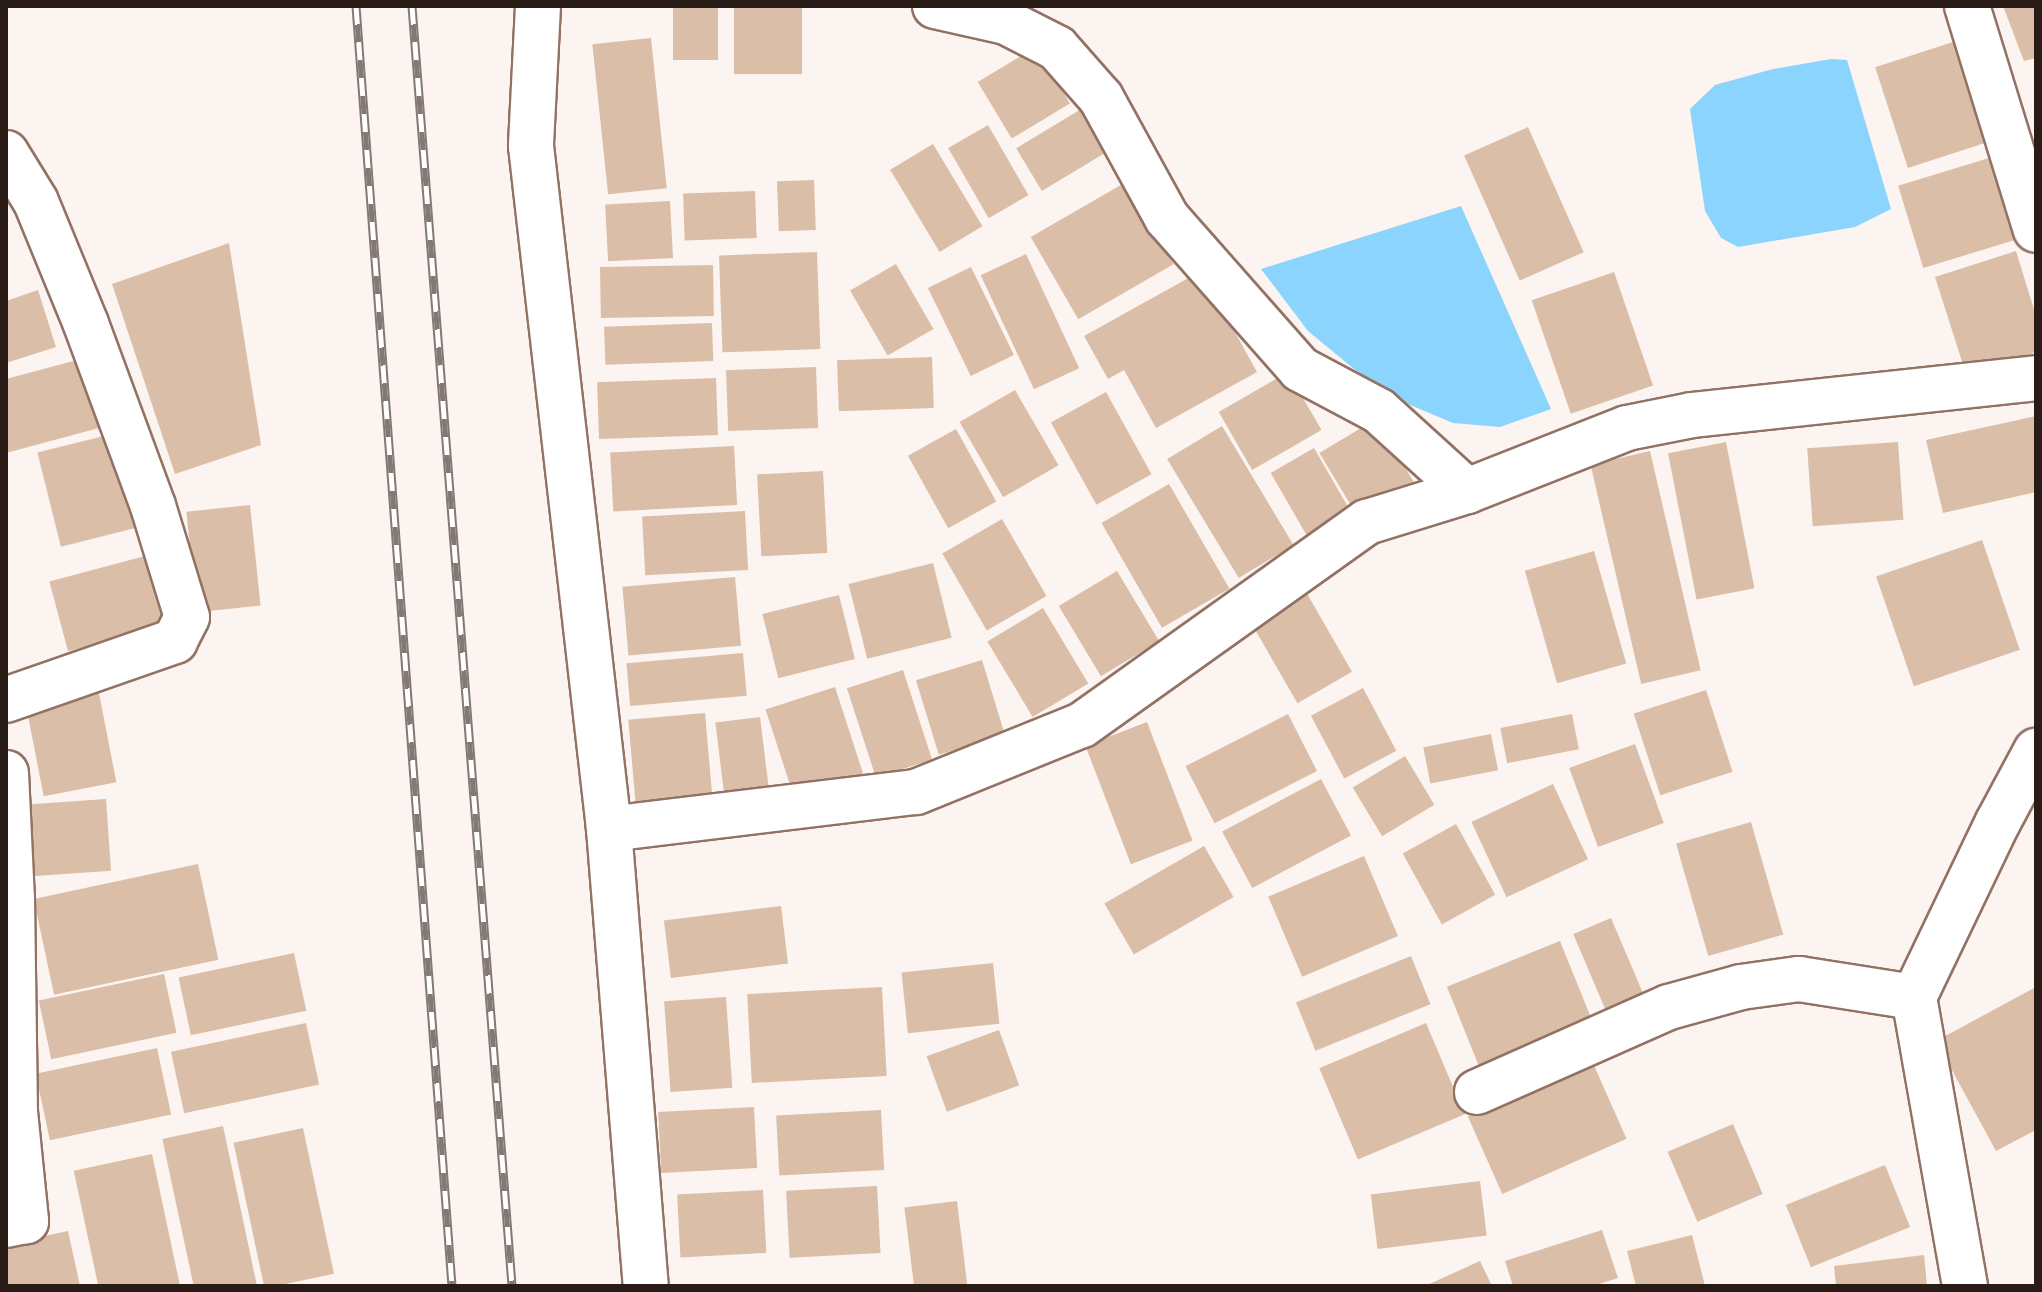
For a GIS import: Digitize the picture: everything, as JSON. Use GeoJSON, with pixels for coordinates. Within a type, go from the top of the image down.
{"type":"FeatureCollection","features":[{"type":"Feature","properties":{"kind":"street"},"geometry":{"type":"LineString","coordinates":[[538,6],[531,146],[609,829],[646,1286]]}},
{"type":"Feature","properties":{"kind":"street"},"geometry":{"type":"LineString","coordinates":[[935,6],[1006,22],[1057,48],[1101,98],[1167,218],[1300,369],[1379,411],[1467,491]]}},
{"type":"Feature","properties":{"kind":"street"},"geometry":{"type":"LineString","coordinates":[[1967,6],[2036,230]]}},
{"type":"Feature","properties":{"kind":"street"},"geometry":{"type":"LineString","coordinates":[[6,153],[36,202],[86,324],[153,506],[187,617],[175,641],[6,700]]}},
{"type":"Feature","properties":{"kind":"street"},"geometry":{"type":"LineString","coordinates":[[609,829],[916,792],[1082,725],[1367,522],[1467,491],[1627,428],[1692,415],[2036,378]]}},
{"type":"Feature","properties":{"kind":"street"},"geometry":{"type":"LineString","coordinates":[[1965,1286],[1914,997],[1998,822],[2036,751]]}},
{"type":"Feature","properties":{"kind":"street"},"geometry":{"type":"LineString","coordinates":[[6,773],[12,898],[15,1112],[26,1221],[6,1225]]}},
{"type":"Feature","properties":{"kind":"street"},"geometry":{"type":"LineString","coordinates":[[1477,1092],[1669,1007],[1741,987],[1799,979],[1914,997]]}},
{"type":"Feature","properties":{"kind":"water"},"geometry":{"type":"Polygon","coordinates":[[[1831,59],[1847,60],[1891,209],[1855,227],[1738,247],[1721,238],[1705,211],[1690,109],[1715,85],[1773,69],[1831,59]]]}},
{"type":"Feature","properties":{"kind":"water"},"geometry":{"type":"Polygon","coordinates":[[[1461,206],[1551,409],[1500,427],[1453,423],[1408,404],[1354,369],[1308,331],[1261,269],[1461,206]]]}},
{"type":"Feature","properties":{"kind":"building"},"geometry":{"type":"Polygon","coordinates":[[[673,6],[718,6],[718,60],[673,60],[673,6]]]}},
{"type":"Feature","properties":{"kind":"building"},"geometry":{"type":"Polygon","coordinates":[[[734,6],[802,6],[802,74],[734,74],[734,6]]]}},
{"type":"Feature","properties":{"kind":"building"},"geometry":{"type":"Polygon","coordinates":[[[2003,6],[2036,6],[2036,58],[2024,61],[2003,6]]]}},
{"type":"Feature","properties":{"kind":"building"},"geometry":{"type":"Polygon","coordinates":[[[651,38],[667,188],[608,194],[592,44],[651,38]]]}},
{"type":"Feature","properties":{"kind":"building"},"geometry":{"type":"Polygon","coordinates":[[[1956,41],[1989,142],[1908,168],[1875,67],[1956,41]]]}},
{"type":"Feature","properties":{"kind":"building"},"geometry":{"type":"Polygon","coordinates":[[[1036,47],[1070,104],[1012,139],[978,82],[1036,47]]]}},
{"type":"Feature","properties":{"kind":"building"},"geometry":{"type":"Polygon","coordinates":[[[1083,108],[1109,151],[1042,191],[1016,148],[1083,108]]]}},
{"type":"Feature","properties":{"kind":"building"},"geometry":{"type":"Polygon","coordinates":[[[988,125],[1028,195],[989,218],[948,148],[988,125]]]}},
{"type":"Feature","properties":{"kind":"building"},"geometry":{"type":"Polygon","coordinates":[[[1528,127],[1584,252],[1520,281],[1464,155],[1528,127]]]}},
{"type":"Feature","properties":{"kind":"building"},"geometry":{"type":"Polygon","coordinates":[[[933,144],[982,226],[940,252],[890,170],[933,144]]]}},
{"type":"Feature","properties":{"kind":"building"},"geometry":{"type":"Polygon","coordinates":[[[1989,158],[2014,240],[1923,268],[1898,186],[1989,158]]]}},
{"type":"Feature","properties":{"kind":"building"},"geometry":{"type":"Polygon","coordinates":[[[814,180],[816,230],[779,231],[777,181],[814,180]]]}},
{"type":"Feature","properties":{"kind":"building"},"geometry":{"type":"Polygon","coordinates":[[[1126,182],[1174,264],[1078,319],[1031,237],[1126,182]]]}},
{"type":"Feature","properties":{"kind":"building"},"geometry":{"type":"Polygon","coordinates":[[[755,191],[757,238],[685,240],[683,194],[755,191]]]}},
{"type":"Feature","properties":{"kind":"building"},"geometry":{"type":"Polygon","coordinates":[[[670,201],[673,258],[608,261],[605,204],[670,201]]]}},
{"type":"Feature","properties":{"kind":"building"},"geometry":{"type":"Polygon","coordinates":[[[229,243],[261,445],[175,474],[112,284],[229,243]]]}},
{"type":"Feature","properties":{"kind":"building"},"geometry":{"type":"Polygon","coordinates":[[[2016,251],[2036,316],[2036,352],[1966,374],[1935,277],[2016,251]]]}},
{"type":"Feature","properties":{"kind":"building"},"geometry":{"type":"Polygon","coordinates":[[[817,252],[820,349],[722,352],[719,255],[817,252]]]}},
{"type":"Feature","properties":{"kind":"building"},"geometry":{"type":"Polygon","coordinates":[[[1026,254],[1079,368],[1034,389],[981,275],[1026,254]]]}},
{"type":"Feature","properties":{"kind":"building"},"geometry":{"type":"Polygon","coordinates":[[[896,264],[934,329],[888,355],[850,290],[896,264]]]}},
{"type":"Feature","properties":{"kind":"building"},"geometry":{"type":"Polygon","coordinates":[[[713,265],[714,316],[601,318],[600,267],[713,265]]]}},
{"type":"Feature","properties":{"kind":"building"},"geometry":{"type":"Polygon","coordinates":[[[971,267],[1014,355],[971,376],[928,288],[971,267]]]}},
{"type":"Feature","properties":{"kind":"building"},"geometry":{"type":"Polygon","coordinates":[[[1201,271],[1257,372],[1156,428],[1124,370],[1108,379],[1084,336],[1201,271]]]}},
{"type":"Feature","properties":{"kind":"building"},"geometry":{"type":"Polygon","coordinates":[[[1614,272],[1653,385],[1571,414],[1532,300],[1614,272]]]}},
{"type":"Feature","properties":{"kind":"building"},"geometry":{"type":"Polygon","coordinates":[[[38,290],[56,347],[6,363],[6,301],[38,290]]]}},
{"type":"Feature","properties":{"kind":"building"},"geometry":{"type":"Polygon","coordinates":[[[712,323],[713,361],[605,365],[604,327],[712,323]]]}},
{"type":"Feature","properties":{"kind":"building"},"geometry":{"type":"Polygon","coordinates":[[[932,357],[934,408],[839,411],[837,360],[932,357]]]}},
{"type":"Feature","properties":{"kind":"building"},"geometry":{"type":"Polygon","coordinates":[[[81,359],[99,428],[6,453],[6,379],[81,359]]]}},
{"type":"Feature","properties":{"kind":"building"},"geometry":{"type":"Polygon","coordinates":[[[816,367],[818,428],[728,431],[726,370],[816,367]]]}},
{"type":"Feature","properties":{"kind":"building"},"geometry":{"type":"Polygon","coordinates":[[[1288,372],[1322,430],[1252,470],[1219,412],[1288,372]]]}},
{"type":"Feature","properties":{"kind":"building"},"geometry":{"type":"Polygon","coordinates":[[[716,378],[718,435],[599,439],[597,382],[716,378]]]}},
{"type":"Feature","properties":{"kind":"building"},"geometry":{"type":"Polygon","coordinates":[[[1015,390],[1058,465],[1003,497],[960,422],[1015,390]]]}},
{"type":"Feature","properties":{"kind":"building"},"geometry":{"type":"Polygon","coordinates":[[[1106,392],[1152,474],[1096,505],[1051,423],[1106,392]]]}},
{"type":"Feature","properties":{"kind":"building"},"geometry":{"type":"Polygon","coordinates":[[[2036,416],[2036,492],[1943,513],[1926,440],[2036,416]]]}},
{"type":"Feature","properties":{"kind":"building"},"geometry":{"type":"Polygon","coordinates":[[[1376,419],[1414,482],[1358,516],[1319,453],[1376,419]]]}},
{"type":"Feature","properties":{"kind":"building"},"geometry":{"type":"Polygon","coordinates":[[[1222,426],[1294,545],[1239,578],[1167,459],[1222,426]]]}},
{"type":"Feature","properties":{"kind":"building"},"geometry":{"type":"Polygon","coordinates":[[[956,429],[996,502],[948,528],[908,456],[956,429]]]}},
{"type":"Feature","properties":{"kind":"building"},"geometry":{"type":"Polygon","coordinates":[[[116,433],[139,527],[61,547],[37,453],[116,433]]]}},
{"type":"Feature","properties":{"kind":"building"},"geometry":{"type":"Polygon","coordinates":[[[1726,442],[1754,588],[1697,600],[1668,453],[1726,442]]]}},
{"type":"Feature","properties":{"kind":"building"},"geometry":{"type":"Polygon","coordinates":[[[1898,442],[1903,520],[1813,526],[1807,448],[1898,442]]]}},
{"type":"Feature","properties":{"kind":"building"},"geometry":{"type":"Polygon","coordinates":[[[734,446],[737,505],[613,511],[610,452],[734,446]]]}},
{"type":"Feature","properties":{"kind":"building"},"geometry":{"type":"Polygon","coordinates":[[[1314,448],[1352,514],[1309,539],[1271,473],[1314,448]]]}},
{"type":"Feature","properties":{"kind":"building"},"geometry":{"type":"Polygon","coordinates":[[[1650,451],[1701,670],[1641,684],[1591,465],[1650,451]]]}},
{"type":"Feature","properties":{"kind":"building"},"geometry":{"type":"Polygon","coordinates":[[[823,471],[827,553],[761,556],[757,474],[823,471]]]}},
{"type":"Feature","properties":{"kind":"building"},"geometry":{"type":"Polygon","coordinates":[[[1169,484],[1230,589],[1162,628],[1101,523],[1169,484]]]}},
{"type":"Feature","properties":{"kind":"building"},"geometry":{"type":"Polygon","coordinates":[[[250,505],[261,605],[197,612],[186,512],[250,505]]]}},
{"type":"Feature","properties":{"kind":"building"},"geometry":{"type":"Polygon","coordinates":[[[745,511],[748,570],[645,575],[642,516],[745,511]]]}},
{"type":"Feature","properties":{"kind":"building"},"geometry":{"type":"Polygon","coordinates":[[[1002,519],[1046,596],[987,631],[942,554],[1002,519]]]}},
{"type":"Feature","properties":{"kind":"building"},"geometry":{"type":"Polygon","coordinates":[[[1982,540],[2020,650],[1914,686],[1876,576],[1982,540]]]}},
{"type":"Feature","properties":{"kind":"building"},"geometry":{"type":"Polygon","coordinates":[[[1594,551],[1626,663],[1557,683],[1525,571],[1594,551]]]}},
{"type":"Feature","properties":{"kind":"building"},"geometry":{"type":"Polygon","coordinates":[[[145,556],[164,626],[68,651],[49,582],[145,556]]]}},
{"type":"Feature","properties":{"kind":"building"},"geometry":{"type":"Polygon","coordinates":[[[933,563],[952,638],[867,659],[849,584],[933,563]]]}},
{"type":"Feature","properties":{"kind":"building"},"geometry":{"type":"Polygon","coordinates":[[[1117,571],[1159,641],[1101,676],[1059,606],[1117,571]]]}},
{"type":"Feature","properties":{"kind":"building"},"geometry":{"type":"Polygon","coordinates":[[[735,577],[741,646],[628,656],[622,587],[735,577]]]}},
{"type":"Feature","properties":{"kind":"building"},"geometry":{"type":"Polygon","coordinates":[[[1306,592],[1352,672],[1297,703],[1251,624],[1306,592]]]}},
{"type":"Feature","properties":{"kind":"building"},"geometry":{"type":"Polygon","coordinates":[[[839,595],[855,659],[778,678],[762,614],[839,595]]]}},
{"type":"Feature","properties":{"kind":"building"},"geometry":{"type":"Polygon","coordinates":[[[1043,608],[1088,683],[1033,717],[987,641],[1043,608]]]}},
{"type":"Feature","properties":{"kind":"building"},"geometry":{"type":"Polygon","coordinates":[[[743,653],[747,696],[630,706],[626,663],[743,653]]]}},
{"type":"Feature","properties":{"kind":"building"},"geometry":{"type":"Polygon","coordinates":[[[982,660],[1005,735],[939,755],[916,680],[982,660]]]}},
{"type":"Feature","properties":{"kind":"building"},"geometry":{"type":"Polygon","coordinates":[[[903,670],[932,759],[876,778],[847,688],[903,670]]]}},
{"type":"Feature","properties":{"kind":"building"},"geometry":{"type":"Polygon","coordinates":[[[835,687],[863,774],[794,796],[766,710],[835,687]]]}},
{"type":"Feature","properties":{"kind":"building"},"geometry":{"type":"Polygon","coordinates":[[[98,688],[116,782],[44,796],[25,702],[98,688]]]}},
{"type":"Feature","properties":{"kind":"building"},"geometry":{"type":"Polygon","coordinates":[[[1363,688],[1396,751],[1344,778],[1311,716],[1363,688]]]}},
{"type":"Feature","properties":{"kind":"building"},"geometry":{"type":"Polygon","coordinates":[[[1706,690],[1733,772],[1660,795],[1634,713],[1706,690]]]}},
{"type":"Feature","properties":{"kind":"building"},"geometry":{"type":"Polygon","coordinates":[[[705,713],[712,798],[636,804],[628,720],[705,713]]]}},
{"type":"Feature","properties":{"kind":"building"},"geometry":{"type":"Polygon","coordinates":[[[1288,714],[1317,771],[1215,823],[1186,766],[1288,714]]]}},
{"type":"Feature","properties":{"kind":"building"},"geometry":{"type":"Polygon","coordinates":[[[1572,714],[1579,749],[1507,763],[1500,728],[1572,714]]]}},
{"type":"Feature","properties":{"kind":"building"},"geometry":{"type":"Polygon","coordinates":[[[760,717],[770,794],[725,800],[715,722],[760,717]]]}},
{"type":"Feature","properties":{"kind":"building"},"geometry":{"type":"Polygon","coordinates":[[[1147,722],[1193,841],[1131,864],[1085,746],[1147,722]]]}},
{"type":"Feature","properties":{"kind":"building"},"geometry":{"type":"Polygon","coordinates":[[[1491,734],[1498,770],[1430,783],[1423,747],[1491,734]]]}},
{"type":"Feature","properties":{"kind":"building"},"geometry":{"type":"Polygon","coordinates":[[[1635,744],[1664,823],[1598,847],[1569,768],[1635,744]]]}},
{"type":"Feature","properties":{"kind":"building"},"geometry":{"type":"Polygon","coordinates":[[[1405,756],[1434,805],[1382,836],[1353,787],[1405,756]]]}},
{"type":"Feature","properties":{"kind":"building"},"geometry":{"type":"Polygon","coordinates":[[[1321,779],[1351,836],[1252,888],[1222,832],[1321,779]]]}},
{"type":"Feature","properties":{"kind":"building"},"geometry":{"type":"Polygon","coordinates":[[[1553,784],[1588,859],[1507,897],[1471,822],[1553,784]]]}},
{"type":"Feature","properties":{"kind":"building"},"geometry":{"type":"Polygon","coordinates":[[[106,799],[111,871],[32,876],[27,805],[106,799]]]}},
{"type":"Feature","properties":{"kind":"building"},"geometry":{"type":"Polygon","coordinates":[[[1751,822],[1783,934],[1708,956],[1676,843],[1751,822]]]}},
{"type":"Feature","properties":{"kind":"building"},"geometry":{"type":"Polygon","coordinates":[[[1456,824],[1495,895],[1442,924],[1403,854],[1456,824]]]}},
{"type":"Feature","properties":{"kind":"building"},"geometry":{"type":"Polygon","coordinates":[[[1204,846],[1234,897],[1134,955],[1104,903],[1204,846]]]}},
{"type":"Feature","properties":{"kind":"building"},"geometry":{"type":"Polygon","coordinates":[[[1364,856],[1398,936],[1302,977],[1268,897],[1364,856]]]}},
{"type":"Feature","properties":{"kind":"building"},"geometry":{"type":"Polygon","coordinates":[[[198,864],[218,960],[54,995],[34,899],[198,864]]]}},
{"type":"Feature","properties":{"kind":"building"},"geometry":{"type":"Polygon","coordinates":[[[781,906],[788,964],[671,978],[664,920],[781,906]]]}},
{"type":"Feature","properties":{"kind":"building"},"geometry":{"type":"Polygon","coordinates":[[[1611,918],[1645,998],[1607,1014],[1573,934],[1611,918]]]}},
{"type":"Feature","properties":{"kind":"building"},"geometry":{"type":"Polygon","coordinates":[[[1560,941],[1594,1024],[1481,1070],[1447,987],[1560,941]]]}},
{"type":"Feature","properties":{"kind":"building"},"geometry":{"type":"Polygon","coordinates":[[[294,953],[306,1011],[191,1035],[179,978],[294,953]]]}},
{"type":"Feature","properties":{"kind":"building"},"geometry":{"type":"Polygon","coordinates":[[[1411,956],[1430,1004],[1316,1051],[1296,1002],[1411,956]]]}},
{"type":"Feature","properties":{"kind":"building"},"geometry":{"type":"Polygon","coordinates":[[[993,963],[999,1024],[908,1033],[902,973],[993,963]]]}},
{"type":"Feature","properties":{"kind":"building"},"geometry":{"type":"Polygon","coordinates":[[[164,974],[176,1033],[51,1059],[39,1001],[164,974]]]}},
{"type":"Feature","properties":{"kind":"building"},"geometry":{"type":"Polygon","coordinates":[[[882,987],[887,1076],[752,1083],[747,994],[882,987]]]}},
{"type":"Feature","properties":{"kind":"building"},"geometry":{"type":"Polygon","coordinates":[[[2036,987],[2036,1130],[1996,1151],[1936,1041],[2036,987]]]}},
{"type":"Feature","properties":{"kind":"building"},"geometry":{"type":"Polygon","coordinates":[[[726,997],[732,1088],[670,1092],[664,1001],[726,997]]]}},
{"type":"Feature","properties":{"kind":"building"},"geometry":{"type":"Polygon","coordinates":[[[306,1023],[319,1085],[184,1113],[171,1052],[306,1023]]]}},
{"type":"Feature","properties":{"kind":"building"},"geometry":{"type":"Polygon","coordinates":[[[1426,1023],[1465,1114],[1358,1159],[1319,1068],[1426,1023]]]}},
{"type":"Feature","properties":{"kind":"building"},"geometry":{"type":"Polygon","coordinates":[[[999,1030],[1019,1085],[947,1112],[927,1056],[999,1030]]]}},
{"type":"Feature","properties":{"kind":"building"},"geometry":{"type":"Polygon","coordinates":[[[157,1048],[171,1115],[50,1140],[36,1074],[157,1048]]]}},
{"type":"Feature","properties":{"kind":"building"},"geometry":{"type":"Polygon","coordinates":[[[1592,1061],[1627,1139],[1502,1194],[1468,1116],[1592,1061]]]}},
{"type":"Feature","properties":{"kind":"building"},"geometry":{"type":"Polygon","coordinates":[[[754,1107],[757,1168],[661,1173],[658,1112],[754,1107]]]}},
{"type":"Feature","properties":{"kind":"building"},"geometry":{"type":"Polygon","coordinates":[[[881,1110],[884,1170],[779,1175],[776,1115],[881,1110]]]}},
{"type":"Feature","properties":{"kind":"building"},"geometry":{"type":"Polygon","coordinates":[[[1733,1124],[1763,1194],[1697,1222],[1668,1152],[1733,1124]]]}},
{"type":"Feature","properties":{"kind":"building"},"geometry":{"type":"Polygon","coordinates":[[[223,1126],[257,1285],[194,1286],[162,1139],[223,1126]]]}},
{"type":"Feature","properties":{"kind":"building"},"geometry":{"type":"Polygon","coordinates":[[[303,1128],[334,1274],[264,1286],[234,1143],[303,1128]]]}},
{"type":"Feature","properties":{"kind":"building"},"geometry":{"type":"Polygon","coordinates":[[[152,1154],[180,1286],[98,1286],[74,1171],[152,1154]]]}},
{"type":"Feature","properties":{"kind":"building"},"geometry":{"type":"Polygon","coordinates":[[[1885,1165],[1910,1227],[1811,1267],[1786,1205],[1885,1165]]]}},
{"type":"Feature","properties":{"kind":"building"},"geometry":{"type":"Polygon","coordinates":[[[1480,1181],[1487,1236],[1378,1249],[1371,1194],[1480,1181]]]}},
{"type":"Feature","properties":{"kind":"building"},"geometry":{"type":"Polygon","coordinates":[[[877,1186],[881,1253],[790,1258],[786,1191],[877,1186]]]}},
{"type":"Feature","properties":{"kind":"building"},"geometry":{"type":"Polygon","coordinates":[[[763,1190],[766,1253],[680,1257],[677,1195],[763,1190]]]}},
{"type":"Feature","properties":{"kind":"building"},"geometry":{"type":"Polygon","coordinates":[[[957,1201],[967,1286],[914,1286],[904,1207],[957,1201]]]}},
{"type":"Feature","properties":{"kind":"building"},"geometry":{"type":"Polygon","coordinates":[[[1602,1230],[1618,1278],[1593,1286],[1513,1286],[1505,1261],[1602,1230]]]}},
{"type":"Feature","properties":{"kind":"building"},"geometry":{"type":"Polygon","coordinates":[[[68,1231],[80,1286],[6,1286],[6,1244],[68,1231]]]}},
{"type":"Feature","properties":{"kind":"building"},"geometry":{"type":"Polygon","coordinates":[[[1692,1235],[1705,1286],[1636,1286],[1627,1251],[1692,1235]]]}},
{"type":"Feature","properties":{"kind":"building"},"geometry":{"type":"Polygon","coordinates":[[[1924,1255],[1927,1286],[1836,1286],[1834,1266],[1924,1255]]]}},
{"type":"Feature","properties":{"kind":"building"},"geometry":{"type":"Polygon","coordinates":[[[1480,1261],[1492,1286],[1425,1286],[1480,1261]]]}},
{"type":"Feature","properties":{"kind":"railway"},"geometry":{"type":"LineString","coordinates":[[356,6],[452,1286]]}},
{"type":"Feature","properties":{"kind":"railway"},"geometry":{"type":"LineString","coordinates":[[412,6],[512,1286]]}}]}
